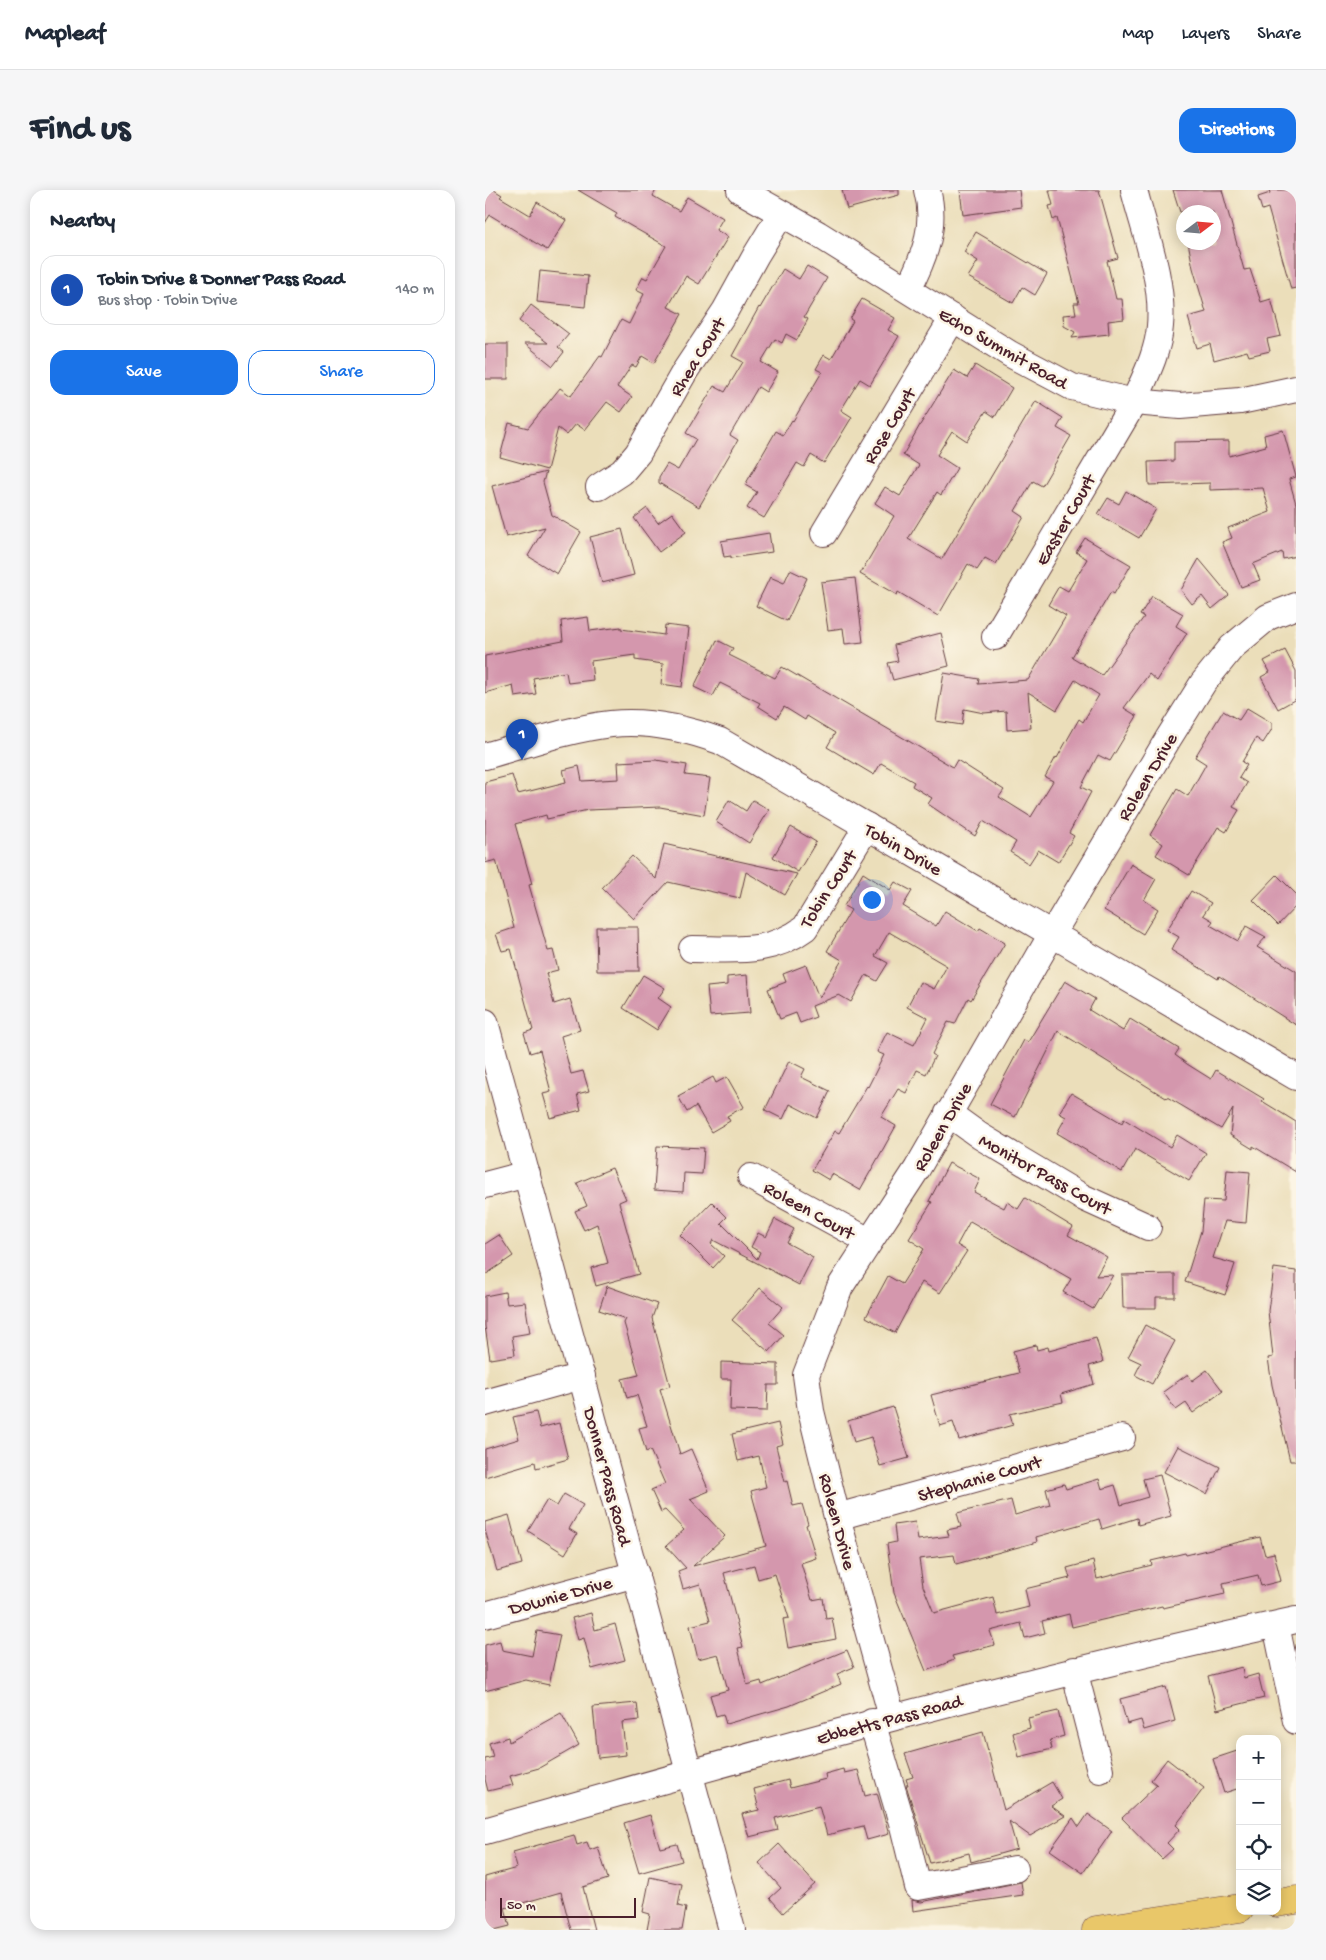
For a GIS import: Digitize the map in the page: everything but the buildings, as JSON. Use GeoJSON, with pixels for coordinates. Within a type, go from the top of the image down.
{"type":"FeatureCollection","features":[{"type":"Feature","properties":{"kind":"highway"},"geometry":{"type":"LineString","coordinates":[[1281,1902],[1296,1900]]}},
{"type":"Feature","properties":{"kind":"highway"},"geometry":{"type":"LineString","coordinates":[[1096,1930],[1236,1909]]}},
{"type":"Feature","properties":{"kind":"street","name":"Echo Summit Road"},"geometry":{"type":"LineString","coordinates":[[740,190],[818,234],[1010,354],[1071,387],[1134,402],[1180,406],[1240,400],[1296,389]]}},
{"type":"Feature","properties":{"kind":"street"},"geometry":{"type":"LineString","coordinates":[[908,290],[923,259],[931,227],[927,190]]}},
{"type":"Feature","properties":{"kind":"street","name":"Easter Court"},"geometry":{"type":"LineString","coordinates":[[995,637],[1134,402],[1153,360],[1161,327],[1161,304],[1154,266],[1134,190]]}},
{"type":"Feature","properties":{"kind":"street","name":"Rhea Court"},"geometry":{"type":"LineString","coordinates":[[599,487],[622,472],[638,453],[685,371],[725,311],[755,255],[781,214]]}},
{"type":"Feature","properties":{"kind":"street","name":"Rose Court"},"geometry":{"type":"LineString","coordinates":[[824,533],[953,318]]}},
{"type":"Feature","properties":{"kind":"street","name":"Roleen Drive"},"geometry":{"type":"LineString","coordinates":[[1015,1869],[918,1887],[903,1826],[882,1720],[837,1517],[811,1411],[806,1375],[840,1287],[917,1168],[1052,934],[1203,683],[1232,647],[1268,617],[1296,606]]}},
{"type":"Feature","properties":{"kind":"street","name":"Tobin Drive"},"geometry":{"type":"LineString","coordinates":[[485,756],[574,730],[613,724],[664,726],[697,733],[720,741],[1296,1077]]}},
{"type":"Feature","properties":{"kind":"street","name":"Tobin Court"},"geometry":{"type":"LineString","coordinates":[[692,949],[755,950],[791,938],[805,928],[867,826]]}},
{"type":"Feature","properties":{"kind":"street","name":"Donner Pass Road"},"geometry":{"type":"LineString","coordinates":[[485,1022],[732,1930]]}},
{"type":"Feature","properties":{"kind":"street","name":"Monitor Pass Court"},"geometry":{"type":"LineString","coordinates":[[948,1113],[980,1136],[1083,1197],[1148,1227]]}},
{"type":"Feature","properties":{"kind":"street"},"geometry":{"type":"LineString","coordinates":[[485,1185],[527,1174]]}},
{"type":"Feature","properties":{"kind":"street","name":"Roleen Court"},"geometry":{"type":"LineString","coordinates":[[751,1176],[869,1242]]}},
{"type":"Feature","properties":{"kind":"street"},"geometry":{"type":"LineString","coordinates":[[485,1403],[582,1376]]}},
{"type":"Feature","properties":{"kind":"street","name":"Stephanie Court"},"geometry":{"type":"LineString","coordinates":[[837,1517],[1122,1438]]}},
{"type":"Feature","properties":{"kind":"street","name":"Downie Drive"},"geometry":{"type":"LineString","coordinates":[[485,1615],[636,1574]]}},
{"type":"Feature","properties":{"kind":"street"},"geometry":{"type":"LineString","coordinates":[[1286,1622],[1296,1722]]}},
{"type":"Feature","properties":{"kind":"street","name":"Ebbetts Pass Road"},"geometry":{"type":"LineString","coordinates":[[485,1831],[689,1772],[882,1720],[1074,1670],[1286,1622]]}},
{"type":"Feature","properties":{"kind":"street"},"geometry":{"type":"LineString","coordinates":[[1074,1670],[1100,1770]]}},
{"type":"Feature","properties":{"kind":"place","name":"Tobin Drive & Donner Pass Road"},"geometry":{"type":"Point","coordinates":[522,760]}}]}
